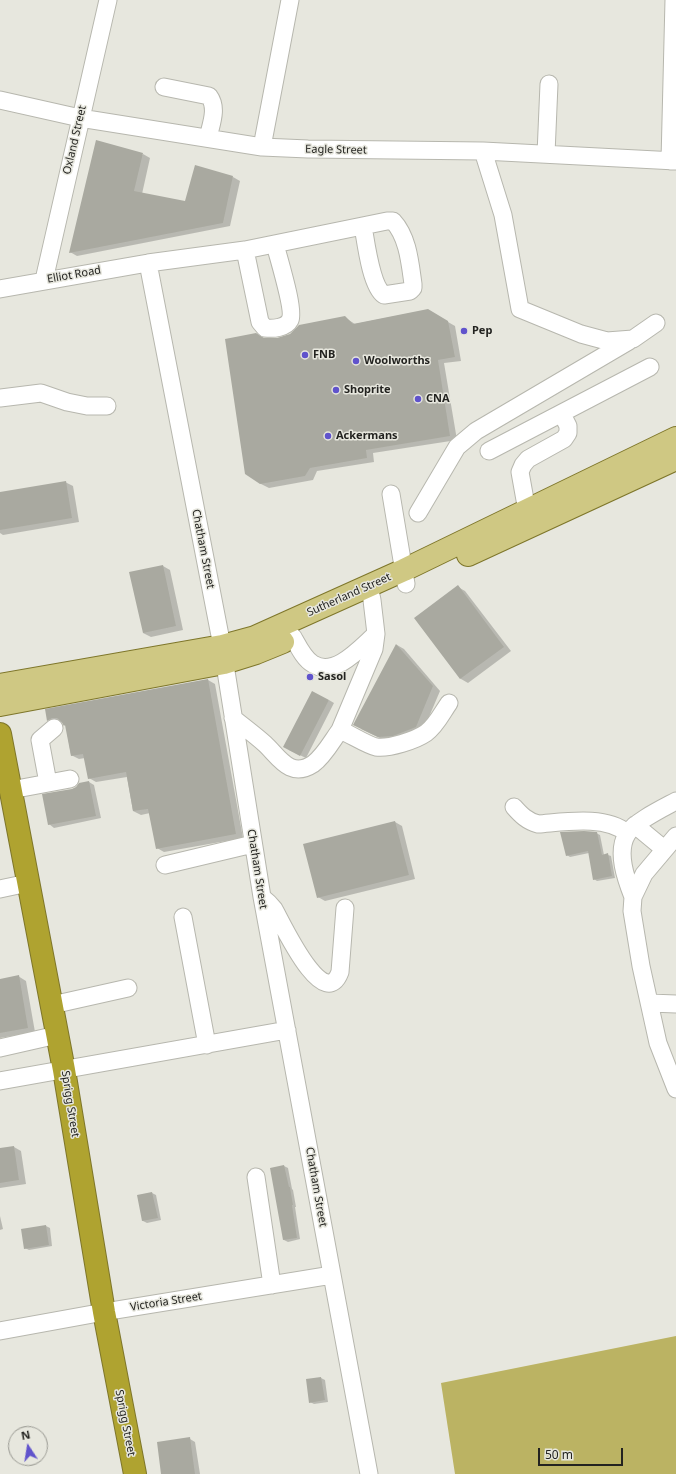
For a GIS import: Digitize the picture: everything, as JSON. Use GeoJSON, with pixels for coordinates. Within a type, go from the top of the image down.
{"type":"FeatureCollection","features":[{"type":"Feature","properties":{"kind":"highway","name":"Sprigg Street"},"geometry":{"type":"LineString","coordinates":[[0,734],[64,1070],[104,1312],[135,1474]]}},
{"type":"Feature","properties":{"kind":"main road","name":"Sutherland Street"},"geometry":{"type":"LineString","coordinates":[[405,577],[526,510],[676,438]]}},
{"type":"Feature","properties":{"kind":"main road","name":"Sutherland Street"},"geometry":{"type":"LineString","coordinates":[[0,685],[223,655],[256,653],[293,637],[370,594],[405,577],[676,459]]}},
{"type":"Feature","properties":{"kind":"main road","name":"Sutherland Street"},"geometry":{"type":"LineString","coordinates":[[0,704],[223,655],[255,637],[370,594]]}},
{"type":"Feature","properties":{"kind":"street","name":"Oxland Street"},"geometry":{"type":"LineString","coordinates":[[44,280],[108,0]]}},
{"type":"Feature","properties":{"kind":"street"},"geometry":{"type":"LineString","coordinates":[[262,147],[290,0]]}},
{"type":"Feature","properties":{"kind":"street"},"geometry":{"type":"LineString","coordinates":[[673,161],[674,0]]}},
{"type":"Feature","properties":{"kind":"street"},"geometry":{"type":"LineString","coordinates":[[546,154],[549,84]]}},
{"type":"Feature","properties":{"kind":"street"},"geometry":{"type":"LineString","coordinates":[[164,87],[209,96],[213,101],[214,109],[208,138]]}},
{"type":"Feature","properties":{"kind":"street","name":"Eagle Street"},"geometry":{"type":"LineString","coordinates":[[0,100],[80,118],[262,147],[308,150],[483,151],[673,161]]}},
{"type":"Feature","properties":{"kind":"street"},"geometry":{"type":"LineString","coordinates":[[483,151],[503,215],[520,309],[594,338],[607,341],[633,339]]}},
{"type":"Feature","properties":{"kind":"street","name":"Elliot Road"},"geometry":{"type":"LineString","coordinates":[[0,289],[44,280],[148,263],[244,250],[363,226]]}},
{"type":"Feature","properties":{"kind":"street"},"geometry":{"type":"LineString","coordinates":[[244,250],[260,322],[265,328],[273,328],[286,325],[292,314],[275,244]]}},
{"type":"Feature","properties":{"kind":"street","name":"Chatham Street"},"geometry":{"type":"LineString","coordinates":[[148,263],[223,655],[262,897],[369,1474]]}},
{"type":"Feature","properties":{"kind":"street"},"geometry":{"type":"LineString","coordinates":[[418,512],[456,448],[465,439],[476,431],[633,339],[656,323]]}},
{"type":"Feature","properties":{"kind":"street"},"geometry":{"type":"LineString","coordinates":[[489,451],[650,367]]}},
{"type":"Feature","properties":{"kind":"street"},"geometry":{"type":"LineString","coordinates":[[0,398],[41,393],[67,402],[87,406],[107,406]]}},
{"type":"Feature","properties":{"kind":"street"},"geometry":{"type":"LineString","coordinates":[[526,510],[520,472],[528,459],[559,442],[568,434],[568,426],[562,414]]}},
{"type":"Feature","properties":{"kind":"street"},"geometry":{"type":"LineString","coordinates":[[391,494],[405,577]]}},
{"type":"Feature","properties":{"kind":"street"},"geometry":{"type":"LineString","coordinates":[[233,718],[265,744],[283,764],[291,768],[303,769],[313,764],[321,756],[340,730],[374,649],[376,634],[370,594]]}},
{"type":"Feature","properties":{"kind":"street"},"geometry":{"type":"LineString","coordinates":[[293,637],[301,651],[313,664],[327,668],[340,664],[353,655],[376,634]]}},
{"type":"Feature","properties":{"kind":"street"},"geometry":{"type":"LineString","coordinates":[[340,730],[376,747],[386,747],[402,743],[426,732],[434,724],[449,703]]}},
{"type":"Feature","properties":{"kind":"street"},"geometry":{"type":"LineString","coordinates":[[48,783],[40,740],[54,728]]}},
{"type":"Feature","properties":{"kind":"street"},"geometry":{"type":"LineString","coordinates":[[11,790],[70,779]]}},
{"type":"Feature","properties":{"kind":"street"},"geometry":{"type":"LineString","coordinates":[[633,897],[625,876],[622,862],[624,842],[631,829],[676,801]]}},
{"type":"Feature","properties":{"kind":"street"},"geometry":{"type":"LineString","coordinates":[[514,807],[523,817],[538,824],[601,822],[631,829],[664,849]]}},
{"type":"Feature","properties":{"kind":"street"},"geometry":{"type":"LineString","coordinates":[[676,836],[644,874],[633,897],[632,911],[641,966],[658,1043],[676,1089]]}},
{"type":"Feature","properties":{"kind":"street"},"geometry":{"type":"LineString","coordinates":[[165,865],[253,844]]}},
{"type":"Feature","properties":{"kind":"street"},"geometry":{"type":"LineString","coordinates":[[0,889],[28,883]]}},
{"type":"Feature","properties":{"kind":"street"},"geometry":{"type":"LineString","coordinates":[[262,897],[274,909],[310,972],[326,983],[336,981],[340,972],[345,908]]}},
{"type":"Feature","properties":{"kind":"street"},"geometry":{"type":"LineString","coordinates":[[183,918],[207,1045]]}},
{"type":"Feature","properties":{"kind":"street"},"geometry":{"type":"LineString","coordinates":[[52,1005],[128,988]]}},
{"type":"Feature","properties":{"kind":"street"},"geometry":{"type":"LineString","coordinates":[[650,1003],[676,1004]]}},
{"type":"Feature","properties":{"kind":"street"},"geometry":{"type":"LineString","coordinates":[[0,1081],[287,1030]]}},
{"type":"Feature","properties":{"kind":"street"},"geometry":{"type":"LineString","coordinates":[[0,1048],[57,1035]]}},
{"type":"Feature","properties":{"kind":"street"},"geometry":{"type":"LineString","coordinates":[[256,1177],[272,1284]]}},
{"type":"Feature","properties":{"kind":"street","name":"Victoria Street"},"geometry":{"type":"LineString","coordinates":[[0,1331],[104,1312],[332,1275]]}},
{"type":"Feature","properties":{"kind":"shaded area"},"geometry":{"type":"Polygon","coordinates":[[[676,1336],[676,1474],[455,1474],[441,1383],[676,1336]]]}},
{"type":"Feature","properties":{"kind":"building"},"geometry":{"type":"Polygon","coordinates":[[[96,140],[143,153],[134,191],[185,201],[195,165],[233,176],[223,223],[69,253],[96,140]]]}},
{"type":"Feature","properties":{"kind":"building"},"geometry":{"type":"Polygon","coordinates":[[[428,309],[448,321],[455,357],[438,360],[450,436],[366,450],[367,458],[310,468],[305,476],[260,484],[245,474],[225,339],[256,333],[264,338],[277,338],[290,334],[299,325],[345,316],[353,324],[428,309]]]}},
{"type":"Feature","properties":{"kind":"building"},"geometry":{"type":"Polygon","coordinates":[[[66,481],[72,518],[0,530],[0,492],[66,481]]]}},
{"type":"Feature","properties":{"kind":"building"},"geometry":{"type":"Polygon","coordinates":[[[163,565],[176,626],[143,633],[129,572],[163,565]]]}},
{"type":"Feature","properties":{"kind":"building"},"geometry":{"type":"Polygon","coordinates":[[[458,585],[504,647],[460,679],[414,618],[458,585]]]}},
{"type":"Feature","properties":{"kind":"building"},"geometry":{"type":"Polygon","coordinates":[[[396,644],[433,686],[416,727],[393,736],[378,737],[353,725],[396,644]]]}},
{"type":"Feature","properties":{"kind":"building"},"geometry":{"type":"Polygon","coordinates":[[[208,679],[236,834],[156,849],[148,809],[133,811],[126,772],[88,779],[83,754],[71,756],[65,725],[64,726],[57,718],[52,718],[47,721],[45,709],[208,679]]]}},
{"type":"Feature","properties":{"kind":"building"},"geometry":{"type":"Polygon","coordinates":[[[312,691],[329,700],[300,756],[283,747],[312,691]]]}},
{"type":"Feature","properties":{"kind":"building"},"geometry":{"type":"Polygon","coordinates":[[[89,781],[96,816],[48,825],[42,794],[72,789],[79,783],[89,781]]]}},
{"type":"Feature","properties":{"kind":"building"},"geometry":{"type":"Polygon","coordinates":[[[395,821],[409,875],[317,898],[303,844],[395,821]]]}},
{"type":"Feature","properties":{"kind":"building"},"geometry":{"type":"Polygon","coordinates":[[[560,832],[597,832],[602,855],[608,853],[612,876],[593,880],[588,851],[566,856],[560,832]]]}},
{"type":"Feature","properties":{"kind":"building"},"geometry":{"type":"Polygon","coordinates":[[[19,975],[28,1028],[0,1033],[0,979],[19,975]]]}},
{"type":"Feature","properties":{"kind":"building"},"geometry":{"type":"Polygon","coordinates":[[[14,1146],[19,1180],[0,1183],[0,1148],[14,1146]]]}},
{"type":"Feature","properties":{"kind":"building"},"geometry":{"type":"Polygon","coordinates":[[[284,1165],[290,1187],[297,1238],[283,1240],[270,1168],[284,1165]]]}},
{"type":"Feature","properties":{"kind":"building"},"geometry":{"type":"Polygon","coordinates":[[[152,1192],[158,1218],[142,1221],[137,1195],[152,1192]]]}},
{"type":"Feature","properties":{"kind":"building"},"geometry":{"type":"Polygon","coordinates":[[[46,1225],[49,1245],[24,1249],[21,1229],[46,1225]]]}},
{"type":"Feature","properties":{"kind":"building"},"geometry":{"type":"Polygon","coordinates":[[[321,1377],[325,1400],[309,1403],[306,1379],[321,1377]]]}},
{"type":"Feature","properties":{"kind":"building"},"geometry":{"type":"Polygon","coordinates":[[[190,1437],[195,1474],[161,1474],[157,1442],[190,1437]]]}},
{"type":"Feature","properties":{"kind":"place","name":"Pep"},"geometry":{"type":"Point","coordinates":[464,331]}},
{"type":"Feature","properties":{"kind":"place","name":"FNB"},"geometry":{"type":"Point","coordinates":[305,355]}},
{"type":"Feature","properties":{"kind":"place","name":"Woolworths"},"geometry":{"type":"Point","coordinates":[356,361]}},
{"type":"Feature","properties":{"kind":"place","name":"Shoprite"},"geometry":{"type":"Point","coordinates":[336,390]}},
{"type":"Feature","properties":{"kind":"place","name":"CNA"},"geometry":{"type":"Point","coordinates":[418,399]}},
{"type":"Feature","properties":{"kind":"place","name":"Ackermans"},"geometry":{"type":"Point","coordinates":[328,436]}},
{"type":"Feature","properties":{"kind":"place","name":"Sasol"},"geometry":{"type":"Point","coordinates":[310,677]}}]}
